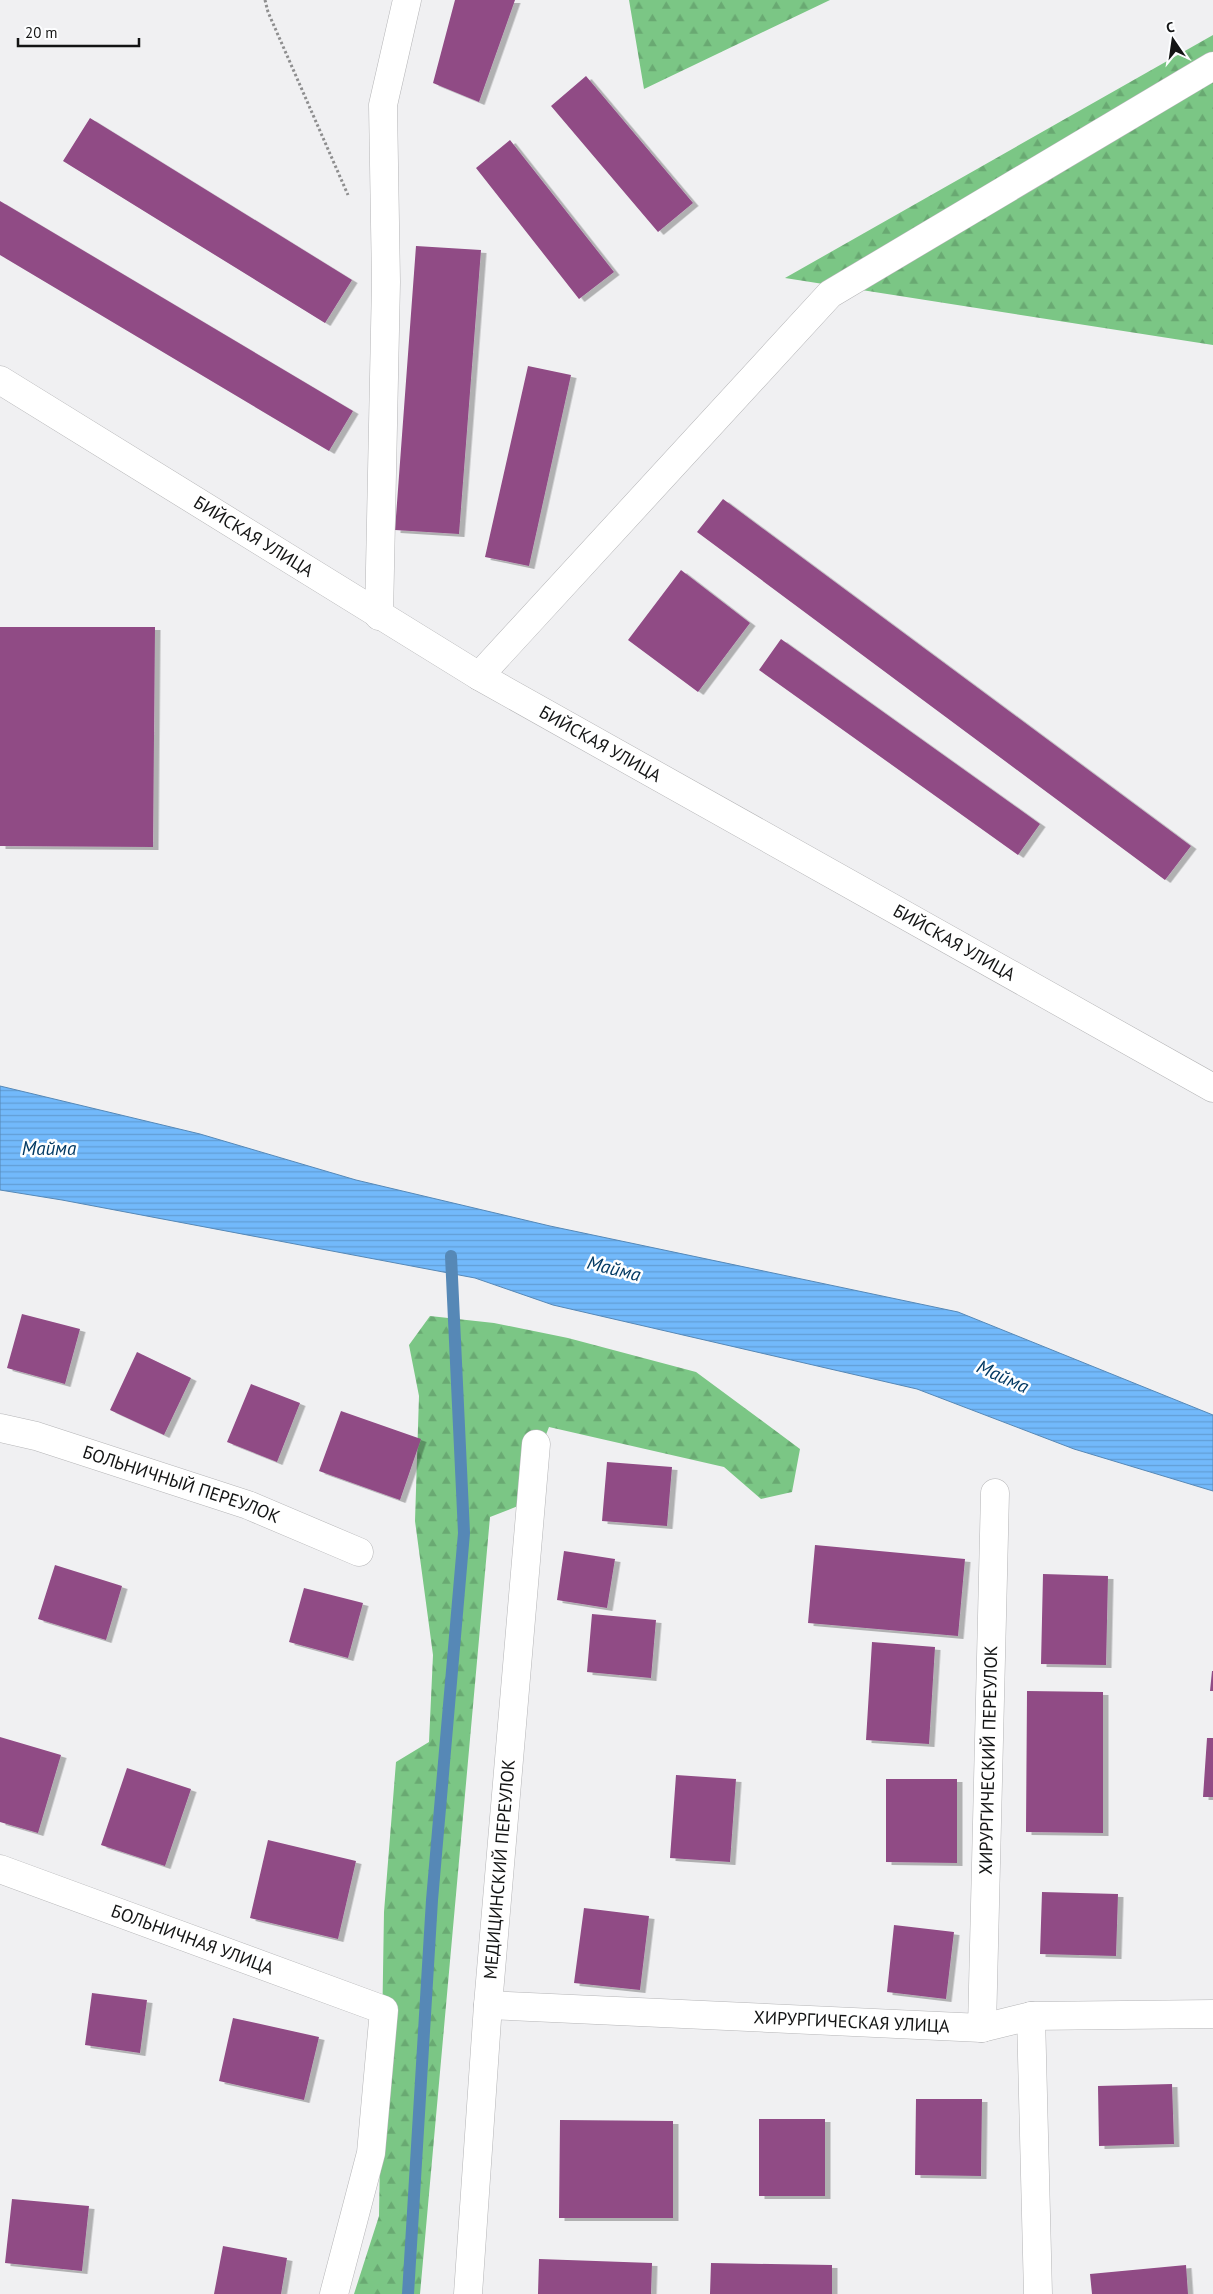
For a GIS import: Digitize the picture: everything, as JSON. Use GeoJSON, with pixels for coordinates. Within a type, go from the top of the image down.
{"type":"FeatureCollection","features":[{"type":"Feature","properties":{"kind":"street"},"geometry":{"type":"LineString","coordinates":[[380,616],[386,282],[383,105],[407,0]]}},
{"type":"Feature","properties":{"kind":"street"},"geometry":{"type":"LineString","coordinates":[[479,676],[830,294],[1213,66]]}},
{"type":"Feature","properties":{"kind":"street","name":"БИЙСКАЯ УЛИЦА"},"geometry":{"type":"LineString","coordinates":[[0,380],[479,676],[1213,1088]]}},
{"type":"Feature","properties":{"kind":"street","name":"БОЛЬНИЧНЫЙ ПЕРЕУЛОК"},"geometry":{"type":"LineString","coordinates":[[0,1428],[36,1436],[248,1505],[359,1552]]}},
{"type":"Feature","properties":{"kind":"street","name":"МЕДИЦИНСКИЙ ПЕРЕУЛОК"},"geometry":{"type":"LineString","coordinates":[[468,2294],[488,2005],[536,1444]]}},
{"type":"Feature","properties":{"kind":"street","name":"ХИРУРГИЧЕСКИЙ ПЕРЕУЛОК"},"geometry":{"type":"LineString","coordinates":[[982,2028],[995,1493]]}},
{"type":"Feature","properties":{"kind":"street","name":"БОЛЬНИЧНАЯ УЛИЦА"},"geometry":{"type":"LineString","coordinates":[[0,1869],[384,2010],[371,2153],[334,2294]]}},
{"type":"Feature","properties":{"kind":"street","name":"ХИРУРГИЧЕСКАЯ УЛИЦА"},"geometry":{"type":"LineString","coordinates":[[488,2005],[982,2028],[1031,2016],[1213,2014]]}},
{"type":"Feature","properties":{"kind":"street"},"geometry":{"type":"LineString","coordinates":[[1031,2016],[1038,2294]]}},
{"type":"Feature","properties":{"kind":"path"},"geometry":{"type":"LineString","coordinates":[[265,0],[268,12],[351,201]]}},
{"type":"Feature","properties":{"kind":"green space"},"geometry":{"type":"Polygon","coordinates":[[[629,0],[830,0],[644,89],[629,0]]]}},
{"type":"Feature","properties":{"kind":"green space"},"geometry":{"type":"Polygon","coordinates":[[[1213,35],[1213,345],[785,278],[1213,35]]]}},
{"type":"Feature","properties":{"kind":"green space"},"geometry":{"type":"Polygon","coordinates":[[[430,1316],[494,1323],[568,1338],[696,1372],[800,1449],[792,1492],[761,1499],[724,1467],[549,1427],[518,1506],[490,1517],[420,2294],[354,2294],[379,2216],[384,1912],[396,1762],[429,1742],[433,1655],[415,1521],[419,1396],[409,1345],[430,1316]]]}},
{"type":"Feature","properties":{"kind":"water","name":"Майма"},"geometry":{"type":"Polygon","coordinates":[[[0,1086],[200,1134],[356,1180],[550,1226],[958,1312],[1213,1415],[1213,1491],[1074,1449],[917,1389],[553,1305],[475,1278],[0,1190],[0,1086]]]}},
{"type":"Feature","properties":{"kind":"building"},"geometry":{"type":"Polygon","coordinates":[[[455,0],[515,0],[479,102],[433,83],[455,0]]]}},
{"type":"Feature","properties":{"kind":"building"},"geometry":{"type":"Polygon","coordinates":[[[586,76],[693,203],[658,232],[551,106],[586,76]]]}},
{"type":"Feature","properties":{"kind":"building"},"geometry":{"type":"Polygon","coordinates":[[[90,118],[352,280],[325,323],[63,161],[90,118]]]}},
{"type":"Feature","properties":{"kind":"building"},"geometry":{"type":"Polygon","coordinates":[[[510,140],[614,272],[579,299],[476,168],[510,140]]]}},
{"type":"Feature","properties":{"kind":"building"},"geometry":{"type":"Polygon","coordinates":[[[0,201],[353,411],[329,451],[0,255],[0,201]]]}},
{"type":"Feature","properties":{"kind":"building"},"geometry":{"type":"Polygon","coordinates":[[[416,246],[481,250],[459,534],[395,530],[416,246]]]}},
{"type":"Feature","properties":{"kind":"building"},"geometry":{"type":"Polygon","coordinates":[[[528,366],[571,375],[529,566],[485,557],[528,366]]]}},
{"type":"Feature","properties":{"kind":"building"},"geometry":{"type":"Polygon","coordinates":[[[723,499],[1191,846],[1165,880],[697,532],[723,499]]]}},
{"type":"Feature","properties":{"kind":"building"},"geometry":{"type":"Polygon","coordinates":[[[681,570],[750,623],[698,692],[628,640],[681,570]]]}},
{"type":"Feature","properties":{"kind":"building"},"geometry":{"type":"Polygon","coordinates":[[[0,627],[155,627],[153,847],[0,846],[0,627]]]}},
{"type":"Feature","properties":{"kind":"building"},"geometry":{"type":"Polygon","coordinates":[[[781,639],[1040,824],[1018,855],[759,670],[781,639]]]}},
{"type":"Feature","properties":{"kind":"building"},"geometry":{"type":"Polygon","coordinates":[[[22,1314],[80,1329],[65,1384],[7,1368],[22,1314]]]}},
{"type":"Feature","properties":{"kind":"building"},"geometry":{"type":"Polygon","coordinates":[[[137,1352],[191,1378],[164,1435],[110,1410],[137,1352]]]}},
{"type":"Feature","properties":{"kind":"building"},"geometry":{"type":"Polygon","coordinates":[[[251,1384],[300,1403],[277,1462],[227,1442],[251,1384]]]}},
{"type":"Feature","properties":{"kind":"building"},"geometry":{"type":"Polygon","coordinates":[[[341,1411],[421,1439],[400,1500],[319,1471],[341,1411]]]}},
{"type":"Feature","properties":{"kind":"building"},"geometry":{"type":"Polygon","coordinates":[[[607,1462],[672,1467],[667,1526],[602,1521],[607,1462]]]}},
{"type":"Feature","properties":{"kind":"building"},"geometry":{"type":"Polygon","coordinates":[[[815,1545],[965,1559],[958,1636],[808,1623],[815,1545]]]}},
{"type":"Feature","properties":{"kind":"building"},"geometry":{"type":"Polygon","coordinates":[[[564,1551],[615,1559],[607,1608],[557,1600],[564,1551]]]}},
{"type":"Feature","properties":{"kind":"building"},"geometry":{"type":"Polygon","coordinates":[[[55,1565],[122,1586],[106,1640],[38,1619],[55,1565]]]}},
{"type":"Feature","properties":{"kind":"building"},"geometry":{"type":"Polygon","coordinates":[[[1043,1574],[1108,1576],[1106,1665],[1041,1664],[1043,1574]]]}},
{"type":"Feature","properties":{"kind":"building"},"geometry":{"type":"Polygon","coordinates":[[[304,1588],[363,1603],[348,1658],[289,1642],[304,1588]]]}},
{"type":"Feature","properties":{"kind":"building"},"geometry":{"type":"Polygon","coordinates":[[[592,1614],[656,1620],[651,1678],[587,1672],[592,1614]]]}},
{"type":"Feature","properties":{"kind":"building"},"geometry":{"type":"Polygon","coordinates":[[[872,1642],[935,1647],[929,1744],[866,1740],[872,1642]]]}},
{"type":"Feature","properties":{"kind":"building"},"geometry":{"type":"Polygon","coordinates":[[[1212,1671],[1213,1691],[1210,1691],[1212,1671]]]}},
{"type":"Feature","properties":{"kind":"building"},"geometry":{"type":"Polygon","coordinates":[[[1027,1691],[1103,1692],[1103,1833],[1026,1832],[1027,1691]]]}},
{"type":"Feature","properties":{"kind":"building"},"geometry":{"type":"Polygon","coordinates":[[[0,1737],[61,1755],[38,1833],[0,1822],[0,1737]]]}},
{"type":"Feature","properties":{"kind":"building"},"geometry":{"type":"Polygon","coordinates":[[[1207,1738],[1213,1738],[1213,1797],[1203,1797],[1207,1738]]]}},
{"type":"Feature","properties":{"kind":"building"},"geometry":{"type":"Polygon","coordinates":[[[127,1768],[191,1789],[165,1866],[101,1845],[127,1768]]]}},
{"type":"Feature","properties":{"kind":"building"},"geometry":{"type":"Polygon","coordinates":[[[676,1775],[736,1779],[730,1862],[670,1858],[676,1775]]]}},
{"type":"Feature","properties":{"kind":"building"},"geometry":{"type":"Polygon","coordinates":[[[886,1779],[957,1779],[957,1863],[886,1862],[886,1779]]]}},
{"type":"Feature","properties":{"kind":"building"},"geometry":{"type":"Polygon","coordinates":[[[268,1840],[356,1861],[338,1939],[250,1918],[268,1840]]]}},
{"type":"Feature","properties":{"kind":"building"},"geometry":{"type":"Polygon","coordinates":[[[1042,1892],[1118,1894],[1116,1956],[1040,1954],[1042,1892]]]}},
{"type":"Feature","properties":{"kind":"building"},"geometry":{"type":"Polygon","coordinates":[[[584,1908],[649,1916],[640,1990],[574,1983],[584,1908]]]}},
{"type":"Feature","properties":{"kind":"building"},"geometry":{"type":"Polygon","coordinates":[[[894,1925],[954,1932],[946,1999],[887,1992],[894,1925]]]}},
{"type":"Feature","properties":{"kind":"building"},"geometry":{"type":"Polygon","coordinates":[[[92,1993],[147,2000],[140,2053],[85,2045],[92,1993]]]}},
{"type":"Feature","properties":{"kind":"building"},"geometry":{"type":"Polygon","coordinates":[[[233,2018],[319,2037],[304,2100],[219,2081],[233,2018]]]}},
{"type":"Feature","properties":{"kind":"building"},"geometry":{"type":"Polygon","coordinates":[[[1172,2084],[1174,2144],[1099,2146],[1098,2086],[1172,2084]]]}},
{"type":"Feature","properties":{"kind":"building"},"geometry":{"type":"Polygon","coordinates":[[[916,2099],[982,2099],[981,2176],[915,2175],[916,2099]]]}},
{"type":"Feature","properties":{"kind":"building"},"geometry":{"type":"Polygon","coordinates":[[[759,2119],[825,2119],[825,2196],[759,2196],[759,2119]]]}},
{"type":"Feature","properties":{"kind":"building"},"geometry":{"type":"Polygon","coordinates":[[[560,2120],[673,2121],[673,2218],[559,2218],[560,2120]]]}},
{"type":"Feature","properties":{"kind":"building"},"geometry":{"type":"Polygon","coordinates":[[[12,2199],[89,2206],[82,2271],[5,2263],[12,2199]]]}},
{"type":"Feature","properties":{"kind":"building"},"geometry":{"type":"Polygon","coordinates":[[[223,2246],[287,2258],[281,2294],[214,2294],[223,2246]]]}},
{"type":"Feature","properties":{"kind":"building"},"geometry":{"type":"Polygon","coordinates":[[[539,2259],[652,2263],[651,2294],[538,2294],[539,2259]]]}},
{"type":"Feature","properties":{"kind":"building"},"geometry":{"type":"Polygon","coordinates":[[[711,2263],[832,2265],[832,2294],[710,2294],[711,2263]]]}},
{"type":"Feature","properties":{"kind":"building"},"geometry":{"type":"Polygon","coordinates":[[[1186,2265],[1188,2294],[1092,2294],[1090,2274],[1186,2265]]]}},
{"type":"Feature","properties":{"kind":"waterway"},"geometry":{"type":"LineString","coordinates":[[408,2294],[432,1900],[464,1533],[451,1256]]}}]}
